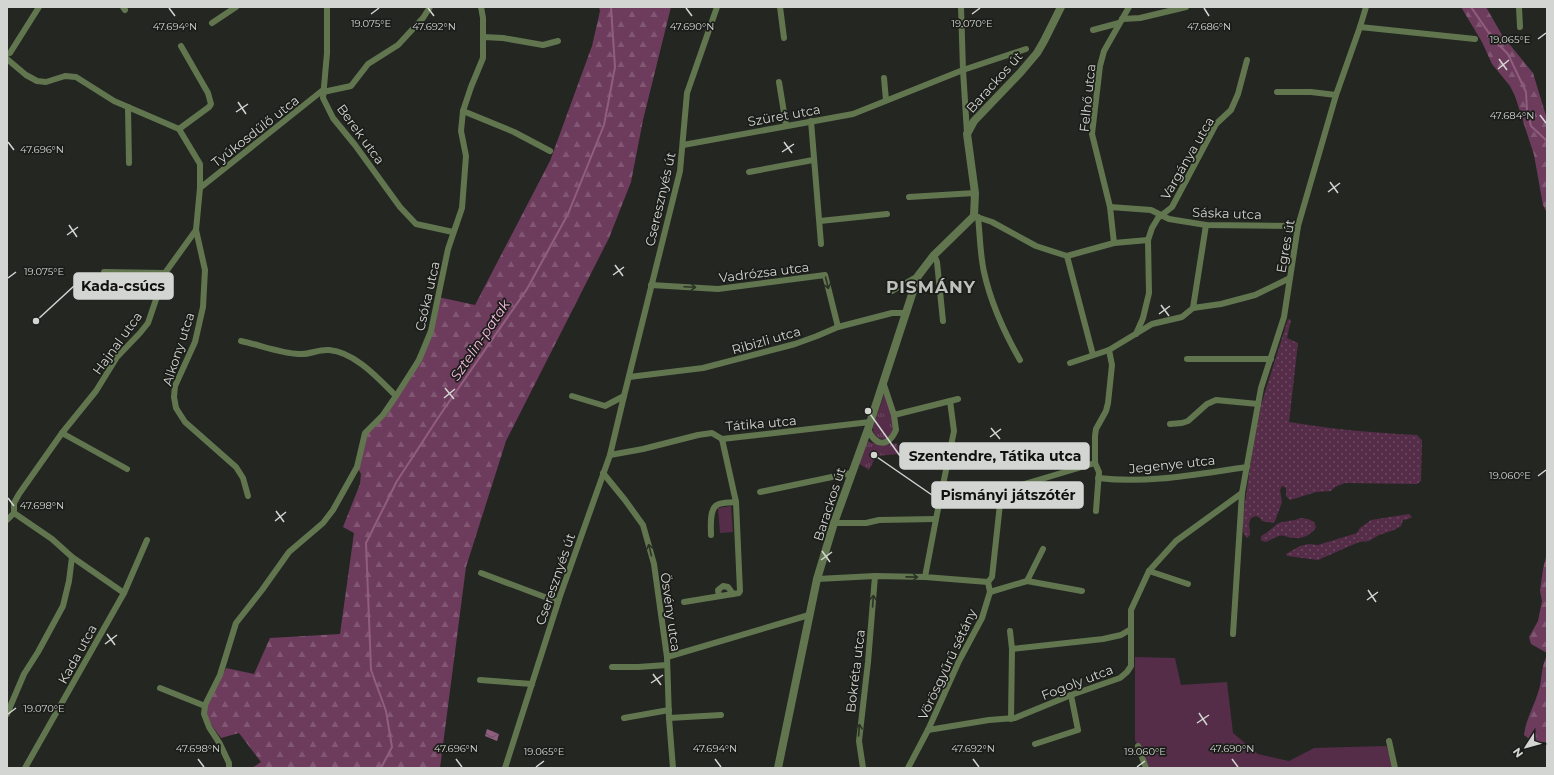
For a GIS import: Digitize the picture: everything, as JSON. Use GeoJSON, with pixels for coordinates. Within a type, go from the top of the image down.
{"type":"FeatureCollection","features":[{"type":"Feature","properties":{"kind":"street"},"geometry":{"type":"LineString","coordinates":[[7,54],[10,53],[39,7]]}},
{"type":"Feature","properties":{"kind":"street"},"geometry":{"type":"LineString","coordinates":[[212,23],[236,7]]}},
{"type":"Feature","properties":{"kind":"street","name":"Berek utca"},"geometry":{"type":"LineString","coordinates":[[327,7],[327,53],[323,98],[333,118],[355,145],[400,207],[416,224],[453,232]]}},
{"type":"Feature","properties":{"kind":"street","name":"Tyúkosdűlő utca"},"geometry":{"type":"LineString","coordinates":[[200,188],[323,91],[351,86],[368,64],[398,45],[423,18],[430,7]]}},
{"type":"Feature","properties":{"kind":"street","name":"Csóka utca"},"geometry":{"type":"LineString","coordinates":[[205,706],[220,675],[236,623],[289,552],[323,523],[333,510],[356,467],[365,433],[382,415],[396,396],[419,360],[431,331],[453,232],[462,208],[466,156],[461,131],[463,111],[483,58],[483,18],[481,7]]}},
{"type":"Feature","properties":{"kind":"street","name":"Cseresznyés út"},"geometry":{"type":"LineString","coordinates":[[505,768],[558,602],[610,455],[680,171],[687,93],[717,7]]}},
{"type":"Feature","properties":{"kind":"street"},"geometry":{"type":"LineString","coordinates":[[780,7],[784,38]]}},
{"type":"Feature","properties":{"kind":"street"},"geometry":{"type":"LineString","coordinates":[[961,7],[967,134],[984,273],[994,306],[1006,336],[1020,360]]}},
{"type":"Feature","properties":{"kind":"street","name":"Barackos út"},"geometry":{"type":"LineString","coordinates":[[967,134],[974,121],[1020,73],[1037,52],[1061,7]]}},
{"type":"Feature","properties":{"kind":"street","name":"Felhő utca"},"geometry":{"type":"LineString","coordinates":[[1114,243],[1110,207],[1092,134],[1100,66],[1104,51],[1128,7]]}},
{"type":"Feature","properties":{"kind":"street"},"geometry":{"type":"LineString","coordinates":[[1094,30],[1121,21],[1186,7]]}},
{"type":"Feature","properties":{"kind":"street","name":"Egres út"},"geometry":{"type":"LineString","coordinates":[[1233,634],[1242,493],[1261,388],[1284,316],[1298,226],[1336,95],[1366,7]]}},
{"type":"Feature","properties":{"kind":"street"},"geometry":{"type":"LineString","coordinates":[[1520,7],[1520,27]]}},
{"type":"Feature","properties":{"kind":"street"},"geometry":{"type":"LineString","coordinates":[[1360,27],[1475,39]]}},
{"type":"Feature","properties":{"kind":"street"},"geometry":{"type":"LineString","coordinates":[[483,37],[503,38],[543,45],[558,41]]}},
{"type":"Feature","properties":{"kind":"street"},"geometry":{"type":"LineString","coordinates":[[179,128],[211,104],[208,93],[182,46]]}},
{"type":"Feature","properties":{"kind":"street","name":"Szüret utca"},"geometry":{"type":"LineString","coordinates":[[683,145],[853,114],[963,70],[1026,49]]}},
{"type":"Feature","properties":{"kind":"street"},"geometry":{"type":"LineString","coordinates":[[7,59],[26,75],[37,81],[46,82],[65,76],[76,77],[104,96],[179,128],[200,164],[200,188],[196,230]]}},
{"type":"Feature","properties":{"kind":"street","name":"Vargánya utca"},"geometry":{"type":"LineString","coordinates":[[1136,334],[1143,318],[1149,293],[1148,240],[1152,228],[1162,214],[1166,213],[1172,207],[1216,124],[1231,110],[1238,94],[1246,60]]}},
{"type":"Feature","properties":{"kind":"street"},"geometry":{"type":"LineString","coordinates":[[884,78],[886,100]]}},
{"type":"Feature","properties":{"kind":"street"},"geometry":{"type":"LineString","coordinates":[[779,82],[786,125]]}},
{"type":"Feature","properties":{"kind":"street"},"geometry":{"type":"LineString","coordinates":[[1277,92],[1311,92],[1336,95]]}},
{"type":"Feature","properties":{"kind":"street"},"geometry":{"type":"LineString","coordinates":[[128,107],[129,163]]}},
{"type":"Feature","properties":{"kind":"street"},"geometry":{"type":"LineString","coordinates":[[463,111],[514,132],[550,151]]}},
{"type":"Feature","properties":{"kind":"street"},"geometry":{"type":"LineString","coordinates":[[811,121],[821,244]]}},
{"type":"Feature","properties":{"kind":"street"},"geometry":{"type":"LineString","coordinates":[[749,172],[813,160]]}},
{"type":"Feature","properties":{"kind":"street"},"geometry":{"type":"LineString","coordinates":[[909,197],[975,193]]}},
{"type":"Feature","properties":{"kind":"street","name":"Sáska utca"},"geometry":{"type":"LineString","coordinates":[[1110,207],[1151,210],[1162,214],[1169,219],[1206,225],[1298,226]]}},
{"type":"Feature","properties":{"kind":"street"},"geometry":{"type":"LineString","coordinates":[[820,221],[887,214]]}},
{"type":"Feature","properties":{"kind":"street"},"geometry":{"type":"LineString","coordinates":[[976,216],[992,222],[1036,246],[1067,256],[1114,243],[1148,240]]}},
{"type":"Feature","properties":{"kind":"street","name":"Barackos út"},"geometry":{"type":"LineString","coordinates":[[778,768],[817,579],[834,523],[869,426],[918,276],[934,255],[976,216]]}},
{"type":"Feature","properties":{"kind":"street"},"geometry":{"type":"LineString","coordinates":[[1192,308],[1206,225]]}},
{"type":"Feature","properties":{"kind":"street","name":"Hajnal utca"},"geometry":{"type":"LineString","coordinates":[[14,513],[14,503],[18,494],[62,433],[96,391],[118,357],[148,323],[165,273],[196,230]]}},
{"type":"Feature","properties":{"kind":"street","name":"Alkony utca"},"geometry":{"type":"LineString","coordinates":[[196,230],[206,270],[203,307],[195,342],[175,386],[174,397],[176,408],[185,422],[236,467],[243,478],[248,496]]}},
{"type":"Feature","properties":{"kind":"street"},"geometry":{"type":"LineString","coordinates":[[934,255],[937,262],[943,321]]}},
{"type":"Feature","properties":{"kind":"street"},"geometry":{"type":"LineString","coordinates":[[1067,256],[1093,355]]}},
{"type":"Feature","properties":{"kind":"street"},"geometry":{"type":"LineString","coordinates":[[104,272],[165,273]]}},
{"type":"Feature","properties":{"kind":"street","name":"Vadrózsa utca"},"geometry":{"type":"LineString","coordinates":[[651,285],[718,289],[825,275],[838,327]]}},
{"type":"Feature","properties":{"kind":"street","name":"Barackos út"},"geometry":{"type":"LineString","coordinates":[[892,291],[918,276]]}},
{"type":"Feature","properties":{"kind":"street"},"geometry":{"type":"LineString","coordinates":[[1070,364],[1109,350],[1161,320],[1182,317],[1192,308],[1214,306],[1249,297],[1290,278]]}},
{"type":"Feature","properties":{"kind":"street","name":"Ribizli utca"},"geometry":{"type":"LineString","coordinates":[[629,377],[702,368],[795,344],[838,327],[892,313],[906,314]]}},
{"type":"Feature","properties":{"kind":"street"},"geometry":{"type":"LineString","coordinates":[[241,341],[298,354],[306,354],[318,350],[338,352],[355,360],[373,373],[396,396]]}},
{"type":"Feature","properties":{"kind":"street"},"geometry":{"type":"LineString","coordinates":[[1096,511],[1099,472],[1095,463],[1094,436],[1096,429],[1106,411],[1112,365],[1109,350]]}},
{"type":"Feature","properties":{"kind":"street"},"geometry":{"type":"LineString","coordinates":[[1187,359],[1271,359]]}},
{"type":"Feature","properties":{"kind":"street"},"geometry":{"type":"LineString","coordinates":[[869,426],[872,438],[875,441],[882,443],[886,442],[892,437],[896,430],[894,415],[883,382]]}},
{"type":"Feature","properties":{"kind":"street"},"geometry":{"type":"LineString","coordinates":[[572,396],[605,406],[624,396]]}},
{"type":"Feature","properties":{"kind":"street"},"geometry":{"type":"LineString","coordinates":[[894,415],[958,399]]}},
{"type":"Feature","properties":{"kind":"street"},"geometry":{"type":"LineString","coordinates":[[1170,424],[1188,421],[1207,404],[1216,400],[1258,404]]}},
{"type":"Feature","properties":{"kind":"street"},"geometry":{"type":"LineString","coordinates":[[926,577],[954,431],[950,401]]}},
{"type":"Feature","properties":{"kind":"street","name":"Tátika utca"},"geometry":{"type":"LineString","coordinates":[[610,455],[712,433],[722,440],[869,426]]}},
{"type":"Feature","properties":{"kind":"street"},"geometry":{"type":"LineString","coordinates":[[62,433],[127,469]]}},
{"type":"Feature","properties":{"kind":"street"},"geometry":{"type":"LineString","coordinates":[[684,602],[739,593],[740,589],[736,502],[722,440]]}},
{"type":"Feature","properties":{"kind":"street","name":"Vörösgyűrű sétány"},"geometry":{"type":"LineString","coordinates":[[908,768],[928,730],[958,661],[982,618],[990,592],[988,582],[992,577],[1001,495],[1005,490],[1095,463]]}},
{"type":"Feature","properties":{"kind":"street","name":"Jegenye utca"},"geometry":{"type":"LineString","coordinates":[[1098,478],[1130,481],[1150,480],[1247,467]]}},
{"type":"Feature","properties":{"kind":"street","name":"Ösvény utca"},"geometry":{"type":"LineString","coordinates":[[603,473],[643,525],[654,564],[668,665],[669,718],[674,768]]}},
{"type":"Feature","properties":{"kind":"street"},"geometry":{"type":"LineString","coordinates":[[760,492],[851,473]]}},
{"type":"Feature","properties":{"kind":"street","name":"Fogoly utca"},"geometry":{"type":"LineString","coordinates":[[928,730],[989,720],[1011,719],[1071,695],[1120,678],[1127,672],[1130,666],[1131,610],[1149,570],[1176,541],[1242,493]]}},
{"type":"Feature","properties":{"kind":"street"},"geometry":{"type":"LineString","coordinates":[[711,535],[712,513],[714,507],[718,504],[736,502]]}},
{"type":"Feature","properties":{"kind":"street"},"geometry":{"type":"LineString","coordinates":[[7,520],[14,513],[52,539],[72,556],[124,593]]}},
{"type":"Feature","properties":{"kind":"street"},"geometry":{"type":"LineString","coordinates":[[834,523],[866,523],[879,520],[936,519]]}},
{"type":"Feature","properties":{"kind":"street","name":"Kada utca"},"geometry":{"type":"LineString","coordinates":[[25,768],[124,593],[147,540]]}},
{"type":"Feature","properties":{"kind":"street"},"geometry":{"type":"LineString","coordinates":[[1027,581],[1043,549]]}},
{"type":"Feature","properties":{"kind":"street"},"geometry":{"type":"LineString","coordinates":[[7,714],[24,674],[63,606],[69,581],[72,556]]}},
{"type":"Feature","properties":{"kind":"street"},"geometry":{"type":"LineString","coordinates":[[1149,570],[1188,584]]}},
{"type":"Feature","properties":{"kind":"street"},"geometry":{"type":"LineString","coordinates":[[481,573],[558,602]]}},
{"type":"Feature","properties":{"kind":"street"},"geometry":{"type":"LineString","coordinates":[[817,579],[875,576],[926,577],[988,582]]}},
{"type":"Feature","properties":{"kind":"street","name":"Bokréta utca"},"geometry":{"type":"LineString","coordinates":[[863,768],[859,741],[869,654],[875,576]]}},
{"type":"Feature","properties":{"kind":"street"},"geometry":{"type":"LineString","coordinates":[[990,592],[1027,581],[1082,591]]}},
{"type":"Feature","properties":{"kind":"street"},"geometry":{"type":"LineString","coordinates":[[719,596],[718,590],[723,586],[728,587],[733,594]]}},
{"type":"Feature","properties":{"kind":"street"},"geometry":{"type":"LineString","coordinates":[[667,657],[809,615]]}},
{"type":"Feature","properties":{"kind":"street"},"geometry":{"type":"LineString","coordinates":[[1012,649],[1121,636],[1131,629]]}},
{"type":"Feature","properties":{"kind":"street"},"geometry":{"type":"LineString","coordinates":[[1010,631],[1012,649],[1011,719]]}},
{"type":"Feature","properties":{"kind":"street"},"geometry":{"type":"LineString","coordinates":[[612,667],[668,665]]}},
{"type":"Feature","properties":{"kind":"street"},"geometry":{"type":"LineString","coordinates":[[480,680],[532,684]]}},
{"type":"Feature","properties":{"kind":"street"},"geometry":{"type":"LineString","coordinates":[[160,688],[205,706],[204,714],[209,727],[220,744],[229,763],[229,768]]}},
{"type":"Feature","properties":{"kind":"street"},"geometry":{"type":"LineString","coordinates":[[1035,744],[1078,730],[1071,695]]}},
{"type":"Feature","properties":{"kind":"street"},"geometry":{"type":"LineString","coordinates":[[624,718],[669,710]]}},
{"type":"Feature","properties":{"kind":"street"},"geometry":{"type":"LineString","coordinates":[[669,718],[721,715]]}},
{"type":"Feature","properties":{"kind":"street"},"geometry":{"type":"LineString","coordinates":[[1390,741],[1395,768]]}},
{"type":"Feature","properties":{"kind":"street"},"geometry":{"type":"LineString","coordinates":[[1138,746],[1146,768]]}},
{"type":"Feature","properties":{"kind":"green space"},"geometry":{"type":"Polygon","coordinates":[[[599,7],[671,7],[643,120],[631,182],[609,238],[506,441],[466,567],[440,768],[252,768],[261,762],[239,733],[221,738],[210,723],[205,711],[226,668],[254,674],[270,638],[340,634],[354,533],[343,527],[360,484],[361,474],[357,467],[362,441],[396,396],[431,331],[438,297],[475,305],[550,161],[592,46],[600,11],[599,7]]]}},
{"type":"Feature","properties":{"kind":"green space"},"geometry":{"type":"Polygon","coordinates":[[[1461,7],[1486,7],[1502,35],[1533,73],[1547,119],[1547,213],[1543,205],[1534,155],[1515,96],[1510,86],[1492,64],[1482,42],[1461,7]]]}},
{"type":"Feature","properties":{"kind":"green space"},"geometry":{"type":"Polygon","coordinates":[[[1288,319],[1291,320],[1287,338],[1298,343],[1289,422],[1321,427],[1417,435],[1422,440],[1421,481],[1417,484],[1345,483],[1335,487],[1331,491],[1316,492],[1290,500],[1286,496],[1286,488],[1282,486],[1280,490],[1282,502],[1275,521],[1273,523],[1262,521],[1256,516],[1251,518],[1249,523],[1250,535],[1247,538],[1243,532],[1243,517],[1261,405],[1288,319]]]}},
{"type":"Feature","properties":{"kind":"green space"},"geometry":{"type":"Polygon","coordinates":[[[885,392],[893,419],[894,430],[887,439],[877,437],[873,430],[885,392]]]}},
{"type":"Feature","properties":{"kind":"green space"},"geometry":{"type":"Polygon","coordinates":[[[866,440],[881,445],[897,443],[899,454],[876,456],[869,470],[858,463],[866,440]]]}},
{"type":"Feature","properties":{"kind":"green space"},"geometry":{"type":"Polygon","coordinates":[[[731,506],[733,532],[720,533],[718,508],[731,506]]]}},
{"type":"Feature","properties":{"kind":"green space"},"geometry":{"type":"Polygon","coordinates":[[[1409,514],[1412,517],[1403,520],[1401,526],[1394,530],[1379,535],[1369,541],[1359,542],[1318,560],[1287,556],[1286,554],[1300,546],[1309,544],[1318,545],[1357,533],[1360,528],[1371,520],[1409,514]]]}},
{"type":"Feature","properties":{"kind":"green space"},"geometry":{"type":"Polygon","coordinates":[[[1300,518],[1308,519],[1314,522],[1316,527],[1311,533],[1300,538],[1280,536],[1265,542],[1261,540],[1261,536],[1277,524],[1300,518]]]}},
{"type":"Feature","properties":{"kind":"green space"},"geometry":{"type":"Polygon","coordinates":[[[1547,553],[1547,653],[1531,644],[1529,637],[1538,621],[1542,601],[1540,591],[1547,553]]]}},
{"type":"Feature","properties":{"kind":"green space"},"geometry":{"type":"Polygon","coordinates":[[[1547,655],[1547,742],[1533,742],[1524,735],[1540,686],[1543,666],[1547,655]]]}},
{"type":"Feature","properties":{"kind":"green space"},"geometry":{"type":"Polygon","coordinates":[[[1135,657],[1175,658],[1181,685],[1227,682],[1233,733],[1258,754],[1289,761],[1314,748],[1386,746],[1395,768],[1145,768],[1135,740],[1135,657]]]}},
{"type":"Feature","properties":{"kind":"water"},"geometry":{"type":"Polygon","coordinates":[[[487,729],[499,734],[497,741],[485,736],[487,729]]]}},
{"type":"Feature","properties":{"kind":"waterway","name":"Sztelin-patak"},"geometry":{"type":"LineString","coordinates":[[381,768],[392,747],[386,711],[371,670],[366,543],[397,481],[440,415],[527,289],[568,214],[604,125],[615,67],[611,7]]}},
{"type":"Feature","properties":{"kind":"waterway"},"geometry":{"type":"LineString","coordinates":[[1471,7],[1493,39],[1508,54],[1526,92],[1527,111],[1531,126],[1547,141]]}},
{"type":"Feature","properties":{"kind":"place","name":"Kada-csúcs"},"geometry":{"type":"Point","coordinates":[36,321]}},
{"type":"Feature","properties":{"kind":"place","name":"Szentendre, Tátika utca"},"geometry":{"type":"Point","coordinates":[868,411]}},
{"type":"Feature","properties":{"kind":"place","name":"Pismányi játszótér"},"geometry":{"type":"Point","coordinates":[874,455]}},
{"type":"Feature","properties":{"kind":"district","name":"PISMÁNY"},"geometry":{"type":"Point","coordinates":[931,287]}}]}
